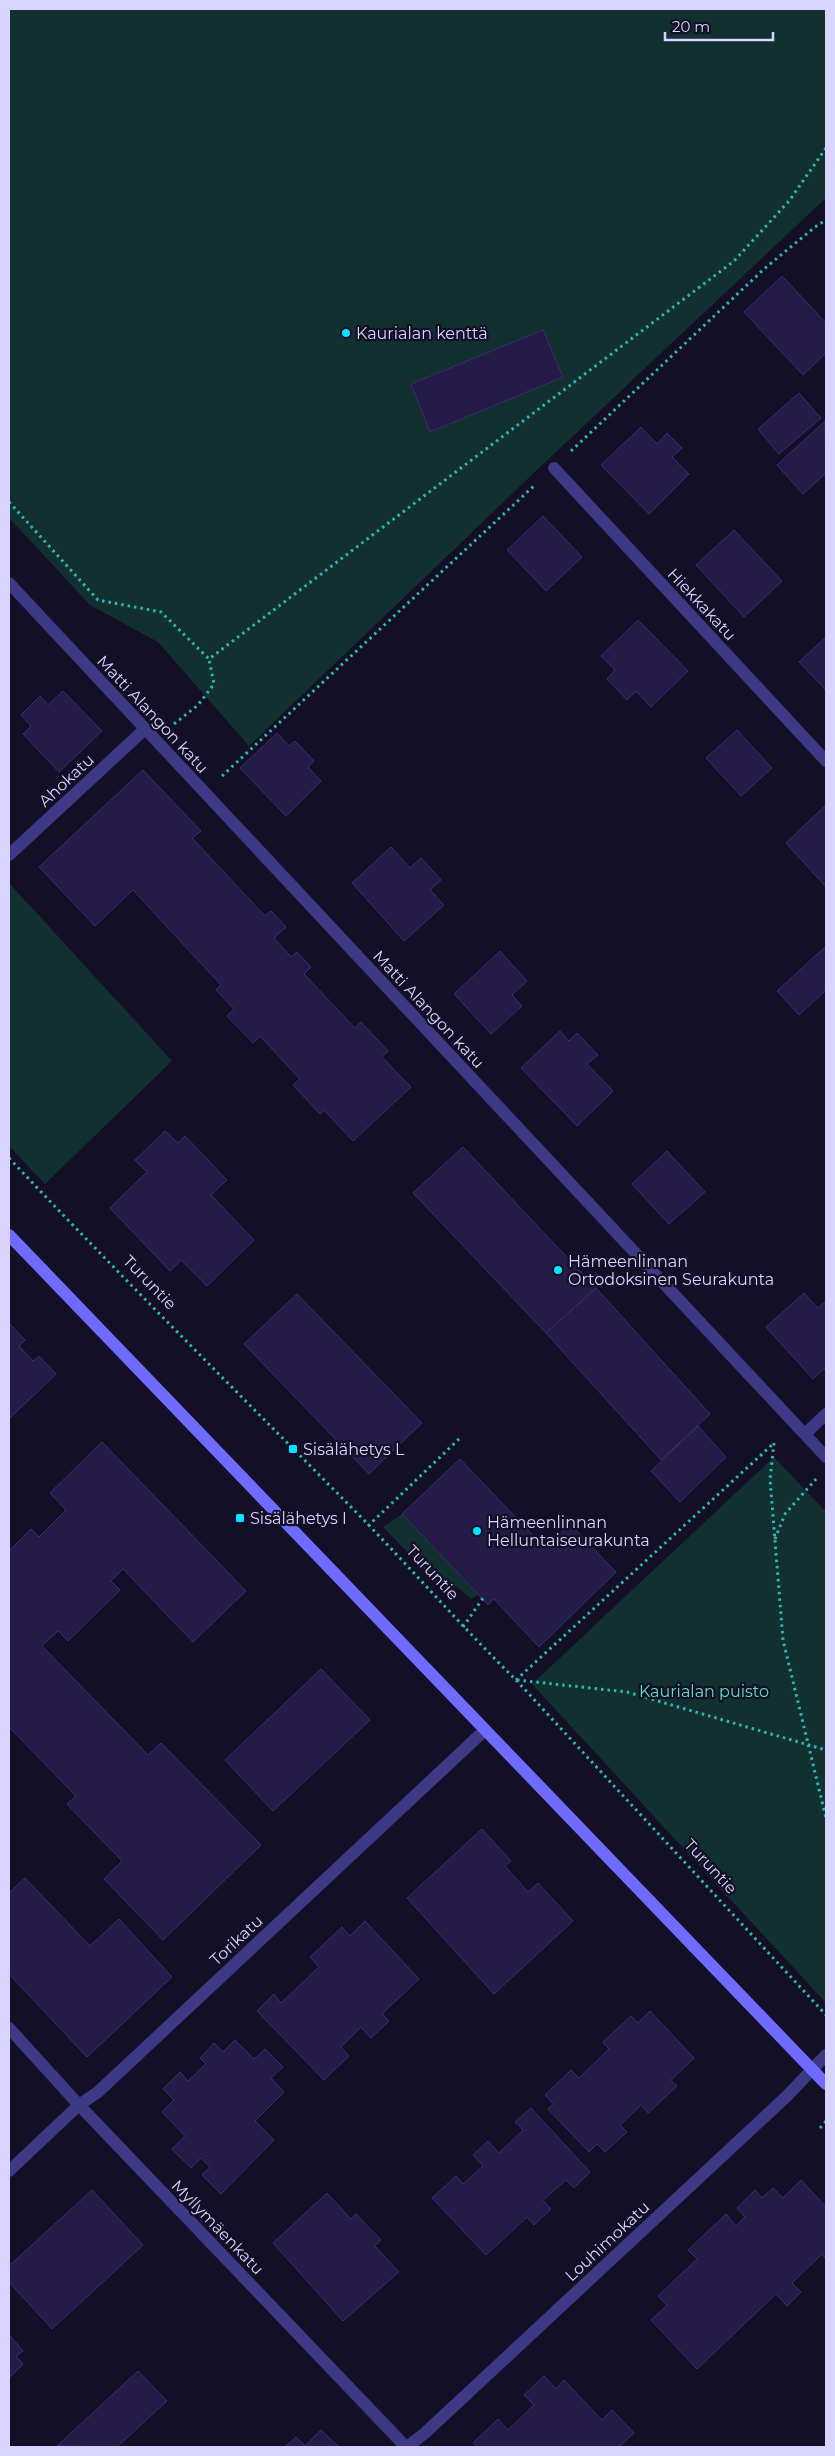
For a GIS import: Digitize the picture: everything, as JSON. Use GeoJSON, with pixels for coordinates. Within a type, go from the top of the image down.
{"type":"FeatureCollection","features":[{"type":"Feature","properties":{"kind":"main road"},"geometry":{"type":"LineString","coordinates":[[9,1235],[826,2084]]}},
{"type":"Feature","properties":{"kind":"street","name":"Hiekkakatu"},"geometry":{"type":"LineString","coordinates":[[554,468],[826,761]]}},
{"type":"Feature","properties":{"kind":"street","name":"Matti Alangon katu"},"geometry":{"type":"LineString","coordinates":[[9,583],[826,1458]]}},
{"type":"Feature","properties":{"kind":"street","name":"Ahokatu"},"geometry":{"type":"LineString","coordinates":[[9,855],[145,729]]}},
{"type":"Feature","properties":{"kind":"street"},"geometry":{"type":"LineString","coordinates":[[805,1434],[826,1414]]}},
{"type":"Feature","properties":{"kind":"street","name":"Torikatu"},"geometry":{"type":"LineString","coordinates":[[9,2171],[79,2105],[98,2092],[485,1730]]}},
{"type":"Feature","properties":{"kind":"street","name":"Myllymäenkatu"},"geometry":{"type":"LineString","coordinates":[[9,2028],[79,2105],[406,2447]]}},
{"type":"Feature","properties":{"kind":"street","name":"Louhimokatu"},"geometry":{"type":"LineString","coordinates":[[406,2447],[432,2427],[781,2102],[826,2055]]}},
{"type":"Feature","properties":{"kind":"path"},"geometry":{"type":"LineString","coordinates":[[209,659],[734,261],[789,200],[826,148]]}},
{"type":"Feature","properties":{"kind":"path"},"geometry":{"type":"LineString","coordinates":[[221,776],[554,468],[764,269],[815,226],[826,220]]}},
{"type":"Feature","properties":{"kind":"path"},"geometry":{"type":"LineString","coordinates":[[9,502],[98,600],[161,612],[209,659],[214,684],[198,705],[174,725]]}},
{"type":"Feature","properties":{"kind":"path","name":"Turuntie"},"geometry":{"type":"LineString","coordinates":[[9,1158],[157,1313],[368,1526],[516,1680],[826,2015]]}},
{"type":"Feature","properties":{"kind":"path"},"geometry":{"type":"LineString","coordinates":[[516,1680],[795,1424]]}},
{"type":"Feature","properties":{"kind":"path"},"geometry":{"type":"LineString","coordinates":[[368,1526],[460,1438]]}},
{"type":"Feature","properties":{"kind":"path"},"geometry":{"type":"LineString","coordinates":[[774,1443],[770,1479],[784,1640],[826,1818]]}},
{"type":"Feature","properties":{"kind":"path"},"geometry":{"type":"LineString","coordinates":[[775,1540],[785,1514],[811,1484]]}},
{"type":"Feature","properties":{"kind":"path"},"geometry":{"type":"LineString","coordinates":[[463,1627],[483,1598]]}},
{"type":"Feature","properties":{"kind":"path"},"geometry":{"type":"LineString","coordinates":[[516,1680],[627,1692],[826,1750]]}},
{"type":"Feature","properties":{"kind":"path"},"geometry":{"type":"LineString","coordinates":[[820,2128],[826,2121]]}},
{"type":"Feature","properties":{"kind":"green space","name":"Kaurialan kenttä"},"geometry":{"type":"Polygon","coordinates":[[[9,9],[826,9],[826,198],[539,468],[249,746],[158,642],[90,605],[9,518],[9,9]]]}},
{"type":"Feature","properties":{"kind":"green space"},"geometry":{"type":"Polygon","coordinates":[[[11,885],[172,1061],[45,1184],[9,1146],[9,887],[11,885]]]}},
{"type":"Feature","properties":{"kind":"green space","name":"Kaurialan puisto"},"geometry":{"type":"Polygon","coordinates":[[[774,1457],[826,1512],[826,2003],[532,1684],[774,1457]]]}},
{"type":"Feature","properties":{"kind":"green space"},"geometry":{"type":"Polygon","coordinates":[[[402,1514],[479,1594],[471,1599],[456,1586],[446,1592],[383,1527],[402,1514]]]}},
{"type":"Feature","properties":{"kind":"building"},"geometry":{"type":"Polygon","coordinates":[[[782,276],[826,323],[826,353],[803,375],[744,312],[782,276]]]}},
{"type":"Feature","properties":{"kind":"building"},"geometry":{"type":"Polygon","coordinates":[[[543,330],[563,377],[430,432],[411,384],[543,330]]]}},
{"type":"Feature","properties":{"kind":"building"},"geometry":{"type":"Polygon","coordinates":[[[799,393],[821,418],[779,454],[758,429],[799,393]]]}},
{"type":"Feature","properties":{"kind":"building"},"geometry":{"type":"Polygon","coordinates":[[[825,421],[826,473],[803,494],[777,465],[825,421]]]}},
{"type":"Feature","properties":{"kind":"building"},"geometry":{"type":"Polygon","coordinates":[[[641,427],[657,444],[667,433],[682,448],[672,457],[689,474],[649,514],[601,465],[641,427]]]}},
{"type":"Feature","properties":{"kind":"building"},"geometry":{"type":"Polygon","coordinates":[[[543,516],[582,557],[546,591],[507,550],[543,516]]]}},
{"type":"Feature","properties":{"kind":"building"},"geometry":{"type":"Polygon","coordinates":[[[734,530],[782,581],[744,617],[696,565],[734,530]]]}},
{"type":"Feature","properties":{"kind":"building"},"geometry":{"type":"Polygon","coordinates":[[[638,620],[688,671],[651,707],[636,691],[627,700],[607,679],[615,670],[601,656],[638,620]]]}},
{"type":"Feature","properties":{"kind":"building"},"geometry":{"type":"Polygon","coordinates":[[[826,637],[826,690],[799,662],[826,637]]]}},
{"type":"Feature","properties":{"kind":"building"},"geometry":{"type":"Polygon","coordinates":[[[63,691],[102,731],[59,772],[23,734],[31,726],[21,715],[40,696],[48,705],[63,691]]]}},
{"type":"Feature","properties":{"kind":"building"},"geometry":{"type":"Polygon","coordinates":[[[737,730],[772,768],[741,796],[706,758],[737,730]]]}},
{"type":"Feature","properties":{"kind":"building"},"geometry":{"type":"Polygon","coordinates":[[[277,733],[289,746],[295,741],[314,761],[308,767],[321,781],[286,816],[240,768],[277,733]]]}},
{"type":"Feature","properties":{"kind":"building"},"geometry":{"type":"Polygon","coordinates":[[[143,770],[201,831],[192,838],[265,916],[271,911],[286,927],[274,938],[291,957],[297,952],[311,967],[304,974],[355,1028],[361,1022],[388,1051],[382,1057],[411,1087],[353,1141],[324,1110],[320,1114],[293,1085],[300,1079],[260,1036],[253,1043],[227,1016],[234,1009],[216,990],[221,985],[133,890],[95,926],[39,867],[143,770]]]}},
{"type":"Feature","properties":{"kind":"building"},"geometry":{"type":"Polygon","coordinates":[[[826,807],[826,887],[786,843],[826,807]]]}},
{"type":"Feature","properties":{"kind":"building"},"geometry":{"type":"Polygon","coordinates":[[[391,847],[410,868],[421,858],[441,880],[430,890],[444,905],[404,941],[352,883],[391,847]]]}},
{"type":"Feature","properties":{"kind":"building"},"geometry":{"type":"Polygon","coordinates":[[[826,946],[826,990],[799,1015],[777,991],[826,946]]]}},
{"type":"Feature","properties":{"kind":"building"},"geometry":{"type":"Polygon","coordinates":[[[500,951],[527,981],[512,995],[522,1006],[491,1034],[454,994],[500,951]]]}},
{"type":"Feature","properties":{"kind":"building"},"geometry":{"type":"Polygon","coordinates":[[[560,1031],[569,1041],[577,1033],[598,1055],[587,1064],[613,1091],[577,1126],[521,1068],[560,1031]]]}},
{"type":"Feature","properties":{"kind":"building"},"geometry":{"type":"Polygon","coordinates":[[[165,1131],[178,1143],[185,1136],[227,1180],[211,1195],[254,1240],[207,1286],[181,1260],[170,1271],[110,1208],[147,1172],[135,1160],[165,1131]]]}},
{"type":"Feature","properties":{"kind":"building"},"geometry":{"type":"Polygon","coordinates":[[[463,1147],[596,1288],[546,1333],[413,1193],[463,1147]]]}},
{"type":"Feature","properties":{"kind":"building"},"geometry":{"type":"Polygon","coordinates":[[[667,1151],[705,1192],[669,1224],[632,1184],[667,1151]]]}},
{"type":"Feature","properties":{"kind":"building"},"geometry":{"type":"Polygon","coordinates":[[[596,1288],[710,1414],[661,1460],[546,1333],[596,1288]]]}},
{"type":"Feature","properties":{"kind":"building"},"geometry":{"type":"Polygon","coordinates":[[[804,1293],[818,1308],[826,1301],[826,1367],[813,1379],[766,1327],[804,1293]]]}},
{"type":"Feature","properties":{"kind":"building"},"geometry":{"type":"Polygon","coordinates":[[[297,1294],[422,1423],[369,1474],[244,1344],[297,1294]]]}},
{"type":"Feature","properties":{"kind":"building"},"geometry":{"type":"Polygon","coordinates":[[[9,1323],[25,1340],[19,1346],[33,1361],[39,1356],[56,1374],[9,1419],[9,1323]]]}},
{"type":"Feature","properties":{"kind":"building"},"geometry":{"type":"Polygon","coordinates":[[[698,1426],[726,1457],[680,1502],[651,1471],[698,1426]]]}},
{"type":"Feature","properties":{"kind":"building"},"geometry":{"type":"Polygon","coordinates":[[[102,1442],[246,1591],[193,1642],[123,1569],[111,1581],[120,1590],[68,1641],[58,1631],[42,1646],[148,1755],[161,1743],[261,1845],[163,1940],[104,1879],[122,1861],[67,1804],[76,1796],[9,1727],[9,1551],[31,1529],[39,1537],[66,1510],[50,1493],[102,1442]]]}},
{"type":"Feature","properties":{"kind":"building"},"geometry":{"type":"Polygon","coordinates":[[[460,1459],[545,1548],[570,1524],[616,1572],[539,1647],[494,1599],[488,1605],[402,1514],[460,1459]]]}},
{"type":"Feature","properties":{"kind":"building"},"geometry":{"type":"Polygon","coordinates":[[[321,1669],[370,1720],[273,1811],[225,1760],[321,1669]]]}},
{"type":"Feature","properties":{"kind":"building"},"geometry":{"type":"Polygon","coordinates":[[[482,1829],[511,1861],[505,1866],[528,1892],[538,1883],[573,1921],[494,1994],[407,1898],[482,1829]]]}},
{"type":"Feature","properties":{"kind":"building"},"geometry":{"type":"Polygon","coordinates":[[[25,1878],[90,1946],[119,1919],[172,1977],[87,2057],[9,1974],[9,1893],[25,1878]]]}},
{"type":"Feature","properties":{"kind":"building"},"geometry":{"type":"Polygon","coordinates":[[[365,1921],[419,1979],[382,2014],[389,2021],[371,2038],[361,2027],[341,2047],[349,2056],[324,2080],[257,2011],[274,1994],[281,2003],[319,1967],[310,1957],[342,1927],[350,1936],[365,1921]]]}},
{"type":"Feature","properties":{"kind":"building"},"geometry":{"type":"Polygon","coordinates":[[[650,2011],[694,2058],[671,2080],[677,2086],[648,2113],[641,2105],[620,2125],[627,2132],[605,2152],[597,2144],[589,2152],[548,2109],[553,2104],[545,2095],[571,2070],[579,2078],[609,2049],[603,2042],[631,2016],[638,2023],[650,2011]]]}},
{"type":"Feature","properties":{"kind":"building"},"geometry":{"type":"Polygon","coordinates":[[[235,2040],[254,2059],[265,2049],[283,2067],[271,2078],[284,2092],[255,2121],[274,2140],[221,2194],[202,2175],[210,2167],[201,2158],[191,2168],[172,2149],[185,2136],[162,2112],[174,2100],[163,2089],[180,2072],[188,2081],[206,2064],[200,2058],[214,2043],[223,2052],[235,2040]]]}},
{"type":"Feature","properties":{"kind":"building"},"geometry":{"type":"Polygon","coordinates":[[[531,2108],[590,2172],[574,2188],[566,2180],[543,2200],[551,2209],[534,2225],[527,2217],[486,2255],[432,2198],[456,2176],[463,2184],[483,2166],[473,2155],[488,2141],[499,2153],[523,2130],[515,2122],[531,2108]]]}},
{"type":"Feature","properties":{"kind":"building"},"geometry":{"type":"Polygon","coordinates":[[[801,2180],[826,2207],[826,2259],[822,2254],[792,2283],[801,2292],[787,2306],[776,2294],[697,2369],[651,2320],[667,2305],[658,2296],[697,2259],[688,2250],[726,2214],[736,2226],[745,2217],[737,2208],[755,2190],[762,2198],[773,2188],[783,2198],[801,2180]]]}},
{"type":"Feature","properties":{"kind":"building"},"geometry":{"type":"Polygon","coordinates":[[[92,2190],[143,2245],[52,2329],[9,2282],[9,2266],[92,2190]]]}},
{"type":"Feature","properties":{"kind":"building"},"geometry":{"type":"Polygon","coordinates":[[[327,2193],[351,2219],[356,2214],[381,2240],[375,2246],[399,2272],[343,2321],[273,2243],[327,2193]]]}},
{"type":"Feature","properties":{"kind":"building"},"geometry":{"type":"Polygon","coordinates":[[[9,2335],[23,2351],[16,2356],[23,2364],[9,2378],[9,2335]]]}},
{"type":"Feature","properties":{"kind":"building"},"geometry":{"type":"Polygon","coordinates":[[[138,2371],[167,2401],[117,2447],[57,2446],[138,2371]]]}},
{"type":"Feature","properties":{"kind":"building"},"geometry":{"type":"Polygon","coordinates":[[[544,2376],[556,2389],[564,2380],[602,2420],[612,2410],[634,2433],[619,2447],[477,2447],[473,2443],[498,2419],[508,2430],[534,2405],[524,2395],[544,2376]]]}},
{"type":"Feature","properties":{"kind":"building"},"geometry":{"type":"Polygon","coordinates":[[[321,2430],[339,2447],[285,2447],[296,2437],[305,2446],[321,2430]]]}},
{"type":"Feature","properties":{"kind":"place","name":"Kaurialan kenttä"},"geometry":{"type":"Point","coordinates":[346,333]}},
{"type":"Feature","properties":{"kind":"place","name":"Hämeenlinnan Ortodoksinen Seurakunta"},"geometry":{"type":"Point","coordinates":[558,1270]}},
{"type":"Feature","properties":{"kind":"place","name":"Sisälähetys L"},"geometry":{"type":"Point","coordinates":[293,1449]}},
{"type":"Feature","properties":{"kind":"place","name":"Sisälähetys I"},"geometry":{"type":"Point","coordinates":[240,1518]}},
{"type":"Feature","properties":{"kind":"place","name":"Hämeenlinnan Helluntaiseurakunta"},"geometry":{"type":"Point","coordinates":[477,1531]}}]}
